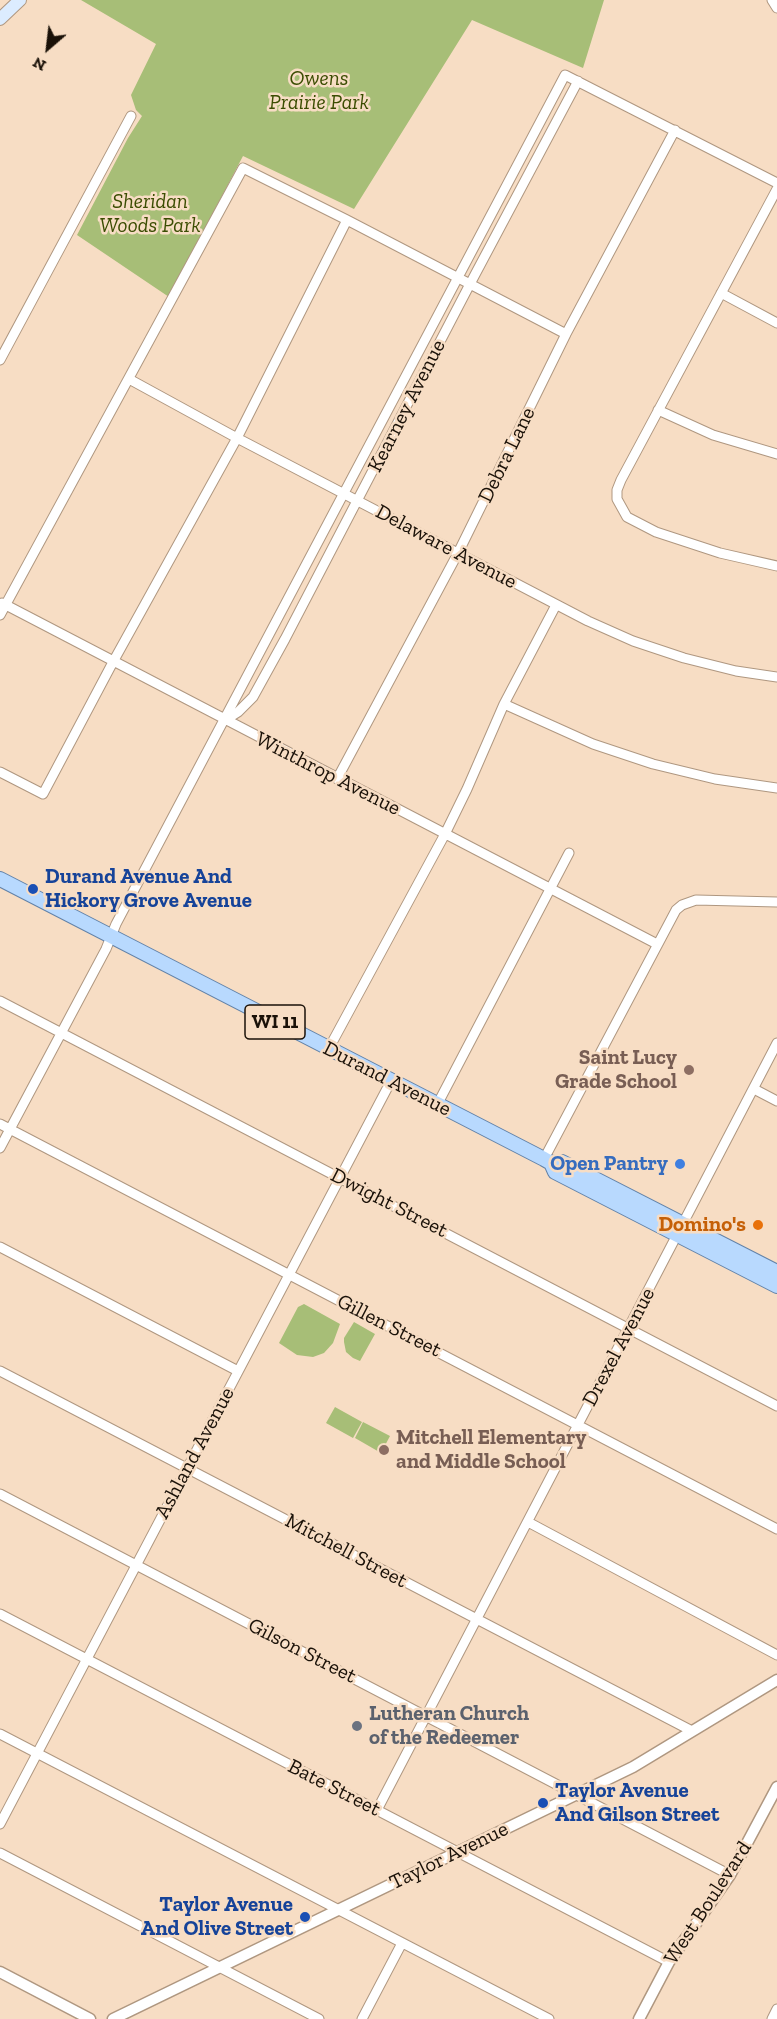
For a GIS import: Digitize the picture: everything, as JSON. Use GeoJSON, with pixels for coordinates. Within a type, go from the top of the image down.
{"type":"FeatureCollection","features":[{"type":"Feature","properties":{"kind":"main road"},"geometry":{"type":"LineString","coordinates":[[0,19],[20,0]]}},
{"type":"Feature","properties":{"kind":"main road","name":"Durand Avenue"},"geometry":{"type":"LineString","coordinates":[[0,879],[547,1161],[562,1162],[777,1286]]}},
{"type":"Feature","properties":{"kind":"main road","name":"Durand Avenue"},"geometry":{"type":"LineString","coordinates":[[681,1230],[777,1272]]}},
{"type":"Feature","properties":{"kind":"street"},"geometry":{"type":"LineString","coordinates":[[772,0],[777,8]]}},
{"type":"Feature","properties":{"kind":"street","name":"Kearney Avenue"},"geometry":{"type":"LineString","coordinates":[[0,1148],[110,937],[566,75],[578,81],[359,500],[253,697],[238,712],[225,720]]}},
{"type":"Feature","properties":{"kind":"street"},"geometry":{"type":"LineString","coordinates":[[578,81],[777,183]]}},
{"type":"Feature","properties":{"kind":"street"},"geometry":{"type":"LineString","coordinates":[[0,360],[131,116]]}},
{"type":"Feature","properties":{"kind":"street","name":"Debra Lane"},"geometry":{"type":"LineString","coordinates":[[337,779],[458,553],[566,334],[675,130]]}},
{"type":"Feature","properties":{"kind":"street"},"geometry":{"type":"LineString","coordinates":[[0,615],[3,604],[129,379],[243,168],[566,334]]}},
{"type":"Feature","properties":{"kind":"street"},"geometry":{"type":"LineString","coordinates":[[777,189],[617,490],[619,506],[627,517],[656,532],[720,554],[777,566]]}},
{"type":"Feature","properties":{"kind":"street"},"geometry":{"type":"LineString","coordinates":[[0,772],[44,794],[113,662],[237,438],[347,220]]}},
{"type":"Feature","properties":{"kind":"street"},"geometry":{"type":"LineString","coordinates":[[721,293],[777,323]]}},
{"type":"Feature","properties":{"kind":"street","name":"Delaware Avenue"},"geometry":{"type":"LineString","coordinates":[[129,379],[556,605],[633,641],[684,658],[736,671],[777,677]]}},
{"type":"Feature","properties":{"kind":"street"},"geometry":{"type":"LineString","coordinates":[[658,410],[713,435],[777,454]]}},
{"type":"Feature","properties":{"kind":"street","name":"Winthrop Avenue"},"geometry":{"type":"LineString","coordinates":[[3,604],[657,944]]}},
{"type":"Feature","properties":{"kind":"street"},"geometry":{"type":"LineString","coordinates":[[328,1050],[445,834],[504,704],[556,605]]}},
{"type":"Feature","properties":{"kind":"street"},"geometry":{"type":"LineString","coordinates":[[504,704],[593,744],[653,764],[715,779],[777,789]]}},
{"type":"Feature","properties":{"kind":"street"},"geometry":{"type":"LineString","coordinates":[[437,1105],[569,853]]}},
{"type":"Feature","properties":{"kind":"street"},"geometry":{"type":"LineString","coordinates":[[547,1161],[676,910],[696,900],[777,902]]}},
{"type":"Feature","properties":{"kind":"street","name":"Dwight Street"},"geometry":{"type":"LineString","coordinates":[[0,1001],[777,1406]]}},
{"type":"Feature","properties":{"kind":"street","name":"Drexel Avenue"},"geometry":{"type":"LineString","coordinates":[[377,1810],[777,1043]]}},
{"type":"Feature","properties":{"kind":"street","name":"Ashland Avenue"},"geometry":{"type":"LineString","coordinates":[[0,1824],[391,1082]]}},
{"type":"Feature","properties":{"kind":"street"},"geometry":{"type":"LineString","coordinates":[[753,1089],[777,1101]]}},
{"type":"Feature","properties":{"kind":"street","name":"Gillen Street"},"geometry":{"type":"LineString","coordinates":[[0,1124],[777,1529]]}},
{"type":"Feature","properties":{"kind":"street"},"geometry":{"type":"LineString","coordinates":[[0,1247],[238,1371]]}},
{"type":"Feature","properties":{"kind":"street","name":"Mitchell Street"},"geometry":{"type":"LineString","coordinates":[[0,1371],[692,1731]]}},
{"type":"Feature","properties":{"kind":"street","name":"Gilson Street"},"geometry":{"type":"LineString","coordinates":[[0,1494],[730,1875]]}},
{"type":"Feature","properties":{"kind":"street"},"geometry":{"type":"LineString","coordinates":[[528,1522],[777,1655]]}},
{"type":"Feature","properties":{"kind":"street","name":"Bate Street"},"geometry":{"type":"LineString","coordinates":[[0,1614],[669,1962]]}},
{"type":"Feature","properties":{"kind":"street","name":"Taylor Avenue"},"geometry":{"type":"LineString","coordinates":[[113,2019],[633,1767],[777,1680]]}},
{"type":"Feature","properties":{"kind":"street"},"geometry":{"type":"LineString","coordinates":[[0,1734],[549,2019]]}},
{"type":"Feature","properties":{"kind":"street","name":"West Boulevard"},"geometry":{"type":"LineString","coordinates":[[639,2019],[669,1962],[730,1875],[777,1787]]}},
{"type":"Feature","properties":{"kind":"street"},"geometry":{"type":"LineString","coordinates":[[0,1853],[319,2019]]}},
{"type":"Feature","properties":{"kind":"street"},"geometry":{"type":"LineString","coordinates":[[362,2019],[402,1943]]}},
{"type":"Feature","properties":{"kind":"street"},"geometry":{"type":"LineString","coordinates":[[0,1972],[90,2019]]}},
{"type":"Feature","properties":{"kind":"street"},"geometry":{"type":"LineString","coordinates":[[772,2019],[777,2009]]}},
{"type":"Feature","properties":{"kind":"green space","name":"Owens Prairie Park"},"geometry":{"type":"Polygon","coordinates":[[[81,0],[604,0],[583,68],[472,20],[354,209],[243,156],[169,297],[77,235],[142,116],[136,110],[131,95],[156,44],[81,0]]]}},
{"type":"Feature","properties":{"kind":"green space"},"geometry":{"type":"Polygon","coordinates":[[[304,1304],[340,1324],[333,1343],[324,1353],[313,1357],[297,1355],[279,1343],[298,1307],[304,1304]]]}},
{"type":"Feature","properties":{"kind":"green space"},"geometry":{"type":"Polygon","coordinates":[[[354,1322],[375,1334],[360,1361],[346,1352],[344,1342],[354,1322]]]}},
{"type":"Feature","properties":{"kind":"green space"},"geometry":{"type":"Polygon","coordinates":[[[335,1407],[362,1422],[353,1438],[326,1423],[335,1407]]]}},
{"type":"Feature","properties":{"kind":"green space"},"geometry":{"type":"Polygon","coordinates":[[[363,1422],[390,1436],[381,1453],[355,1438],[363,1422]]]}},
{"type":"Feature","properties":{"kind":"place","name":"Durand Avenue And Hickory Grove Avenue"},"geometry":{"type":"Point","coordinates":[33,889]}},
{"type":"Feature","properties":{"kind":"place","name":"Saint Lucy Grade School"},"geometry":{"type":"Point","coordinates":[689,1070]}},
{"type":"Feature","properties":{"kind":"place","name":"Open Pantry"},"geometry":{"type":"Point","coordinates":[680,1164]}},
{"type":"Feature","properties":{"kind":"place","name":"Domino's"},"geometry":{"type":"Point","coordinates":[758,1225]}},
{"type":"Feature","properties":{"kind":"place","name":"Mitchell Elementary and Middle School"},"geometry":{"type":"Point","coordinates":[384,1450]}},
{"type":"Feature","properties":{"kind":"place","name":"Lutheran Church of the Redeemer"},"geometry":{"type":"Point","coordinates":[357,1726]}},
{"type":"Feature","properties":{"kind":"place","name":"Taylor Avenue And Gilson Street"},"geometry":{"type":"Point","coordinates":[543,1803]}},
{"type":"Feature","properties":{"kind":"place","name":"Taylor Avenue And Olive Street"},"geometry":{"type":"Point","coordinates":[305,1917]}},
{"type":"Feature","properties":{"kind":"park label","name":"Sheridan Woods Park"},"geometry":{"type":"Point","coordinates":[150,214]}}]}
